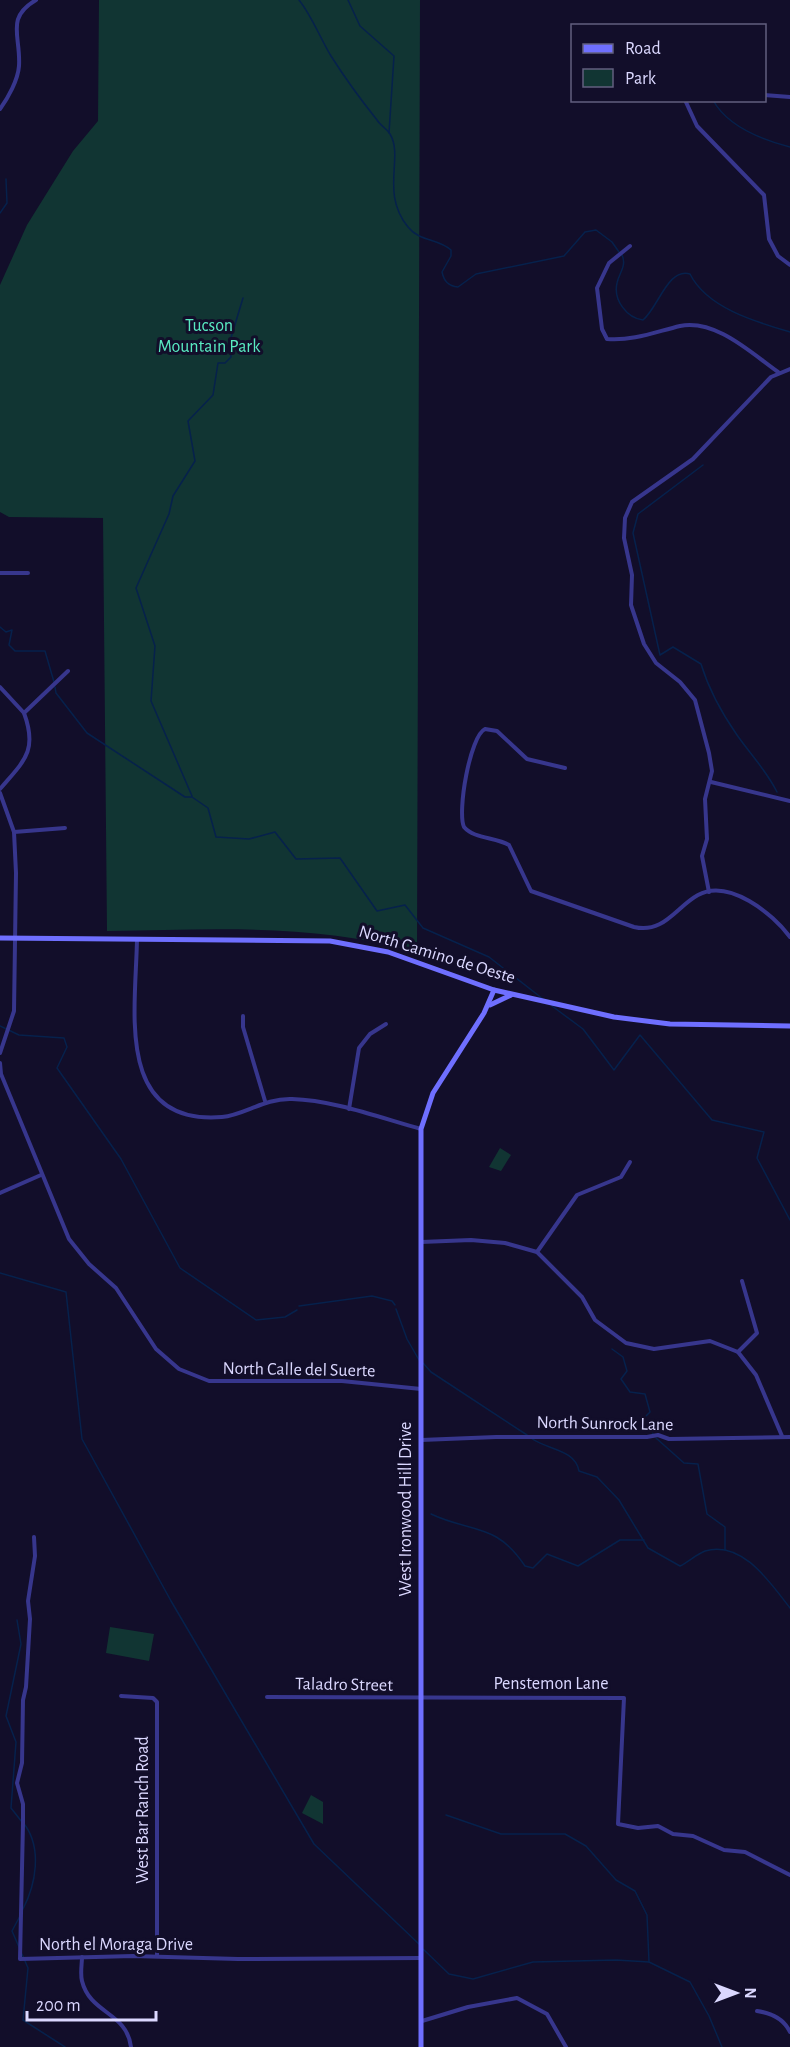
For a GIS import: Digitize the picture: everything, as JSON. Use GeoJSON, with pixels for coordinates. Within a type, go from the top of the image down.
{"type":"FeatureCollection","features":[{"type":"Feature","properties":{"kind":"street"},"geometry":{"type":"LineString","coordinates":[[0,109],[7,100],[19,68],[16,23],[22,9],[36,0]]}},
{"type":"Feature","properties":{"kind":"street"},"geometry":{"type":"LineString","coordinates":[[766,95],[790,97]]}},
{"type":"Feature","properties":{"kind":"street"},"geometry":{"type":"LineString","coordinates":[[685,102],[697,126],[764,195],[769,239],[778,256],[790,265]]}},
{"type":"Feature","properties":{"kind":"street"},"geometry":{"type":"LineString","coordinates":[[630,246],[609,263],[597,288],[602,329],[607,339],[644,337],[683,326],[702,327],[725,336],[778,372]]}},
{"type":"Feature","properties":{"kind":"street"},"geometry":{"type":"LineString","coordinates":[[709,892],[702,856],[707,839],[705,799],[711,782],[710,753],[695,700],[680,682],[656,663],[648,652],[633,610],[632,575],[624,538],[625,518],[633,502],[693,459],[778,372],[790,369]]}},
{"type":"Feature","properties":{"kind":"street"},"geometry":{"type":"LineString","coordinates":[[0,573],[28,573]]}},
{"type":"Feature","properties":{"kind":"street"},"geometry":{"type":"LineString","coordinates":[[24,713],[68,672]]}},
{"type":"Feature","properties":{"kind":"street"},"geometry":{"type":"LineString","coordinates":[[0,687],[24,713],[30,730],[31,744],[26,760],[0,791],[15,832],[14,1011],[0,1053]]}},
{"type":"Feature","properties":{"kind":"street"},"geometry":{"type":"LineString","coordinates":[[565,768],[536,763],[519,755],[497,731],[481,731],[466,773],[461,817],[467,831],[509,845],[531,891],[634,927],[648,929],[655,928],[680,912],[690,900],[709,892],[723,892],[760,906],[776,919],[790,937]]}},
{"type":"Feature","properties":{"kind":"street"},"geometry":{"type":"LineString","coordinates":[[711,782],[790,801]]}},
{"type":"Feature","properties":{"kind":"street"},"geometry":{"type":"LineString","coordinates":[[15,832],[65,828]]}},
{"type":"Feature","properties":{"kind":"street","name":"North Camino de Oeste"},"geometry":{"type":"LineString","coordinates":[[0,938],[330,940],[388,952],[495,990],[638,1022],[790,1026]]}},
{"type":"Feature","properties":{"kind":"street"},"geometry":{"type":"LineString","coordinates":[[137,939],[135,1052],[144,1081],[158,1099],[187,1116],[224,1117],[265,1101],[293,1099],[348,1109],[421,1129]]}},
{"type":"Feature","properties":{"kind":"street","name":"West Ironwood Hill Drive"},"geometry":{"type":"LineString","coordinates":[[422,2047],[421,1129],[432,1093],[487,1008],[495,990]]}},
{"type":"Feature","properties":{"kind":"street"},"geometry":{"type":"LineString","coordinates":[[487,1008],[494,1001],[516,994]]}},
{"type":"Feature","properties":{"kind":"street"},"geometry":{"type":"LineString","coordinates":[[243,1016],[243,1026],[265,1101]]}},
{"type":"Feature","properties":{"kind":"street"},"geometry":{"type":"LineString","coordinates":[[348,1109],[359,1048],[370,1034],[386,1024]]}},
{"type":"Feature","properties":{"kind":"street","name":"North Calle del Suerte"},"geometry":{"type":"LineString","coordinates":[[0,1064],[1,1074],[69,1239],[89,1264],[116,1288],[156,1349],[179,1369],[209,1381],[342,1381],[421,1389]]}},
{"type":"Feature","properties":{"kind":"street"},"geometry":{"type":"LineString","coordinates":[[537,1252],[578,1195],[621,1177],[630,1162]]}},
{"type":"Feature","properties":{"kind":"street"},"geometry":{"type":"LineString","coordinates":[[0,1193],[41,1175]]}},
{"type":"Feature","properties":{"kind":"street"},"geometry":{"type":"LineString","coordinates":[[421,1242],[471,1240],[505,1243],[537,1252],[582,1297],[595,1320],[626,1343],[654,1349],[710,1341],[738,1353],[756,1375],[782,1437]]}},
{"type":"Feature","properties":{"kind":"street"},"geometry":{"type":"LineString","coordinates":[[738,1353],[757,1333],[742,1281]]}},
{"type":"Feature","properties":{"kind":"street","name":"North Sunrock Lane"},"geometry":{"type":"LineString","coordinates":[[421,1440],[658,1435],[669,1439],[790,1437]]}},
{"type":"Feature","properties":{"kind":"street","name":"North el Moraga Drive"},"geometry":{"type":"LineString","coordinates":[[34,1537],[35,1556],[28,1601],[30,1619],[26,1687],[23,1700],[22,1763],[17,1783],[23,1804],[20,1959],[157,1956],[238,1959],[421,1958]]}},
{"type":"Feature","properties":{"kind":"street","name":"West Bar Ranch Road"},"geometry":{"type":"LineString","coordinates":[[122,1696],[153,1698],[157,1702],[157,1956]]}},
{"type":"Feature","properties":{"kind":"street","name":"Taladro Street"},"geometry":{"type":"LineString","coordinates":[[267,1697],[421,1699]]}},
{"type":"Feature","properties":{"kind":"street","name":"Penstemon Lane"},"geometry":{"type":"LineString","coordinates":[[421,1699],[624,1698],[618,1824],[638,1828],[658,1826],[674,1834],[693,1836],[724,1850],[745,1852],[790,1875]]}},
{"type":"Feature","properties":{"kind":"street"},"geometry":{"type":"LineString","coordinates":[[82,1957],[82,1979],[88,1995],[128,2030],[131,2047]]}},
{"type":"Feature","properties":{"kind":"street"},"geometry":{"type":"LineString","coordinates":[[422,2021],[468,2007],[517,1998],[547,2014],[566,2047]]}},
{"type":"Feature","properties":{"kind":"street"},"geometry":{"type":"LineString","coordinates":[[757,2011],[781,2020],[790,2032]]}},
{"type":"Feature","properties":{"kind":"green space","name":"Tucson Mountain Park"},"geometry":{"type":"Polygon","coordinates":[[[99,0],[420,0],[417,953],[341,936],[302,932],[224,929],[107,931],[103,518],[9,517],[0,512],[0,285],[27,225],[73,151],[98,121],[99,0]]]}},
{"type":"Feature","properties":{"kind":"green space"},"geometry":{"type":"Polygon","coordinates":[[[500,1148],[511,1155],[501,1171],[489,1167],[500,1148]]]}},
{"type":"Feature","properties":{"kind":"green space"},"geometry":{"type":"Polygon","coordinates":[[[110,1627],[154,1634],[149,1661],[106,1653],[110,1627]]]}},
{"type":"Feature","properties":{"kind":"green space"},"geometry":{"type":"Polygon","coordinates":[[[311,1795],[323,1802],[323,1824],[302,1813],[311,1795]]]}},
{"type":"Feature","properties":{"kind":"waterway"},"geometry":{"type":"LineString","coordinates":[[299,0],[342,72],[378,122],[390,134],[395,153],[395,201],[400,214],[413,232],[451,250],[451,256],[442,272],[449,284],[458,287],[476,274],[564,256],[585,232],[596,230],[612,242],[619,252]]}},
{"type":"Feature","properties":{"kind":"waterway"},"geometry":{"type":"LineString","coordinates":[[348,0],[360,26],[394,56],[389,133]]}},
{"type":"Feature","properties":{"kind":"waterway"},"geometry":{"type":"LineString","coordinates":[[714,102],[727,117],[747,131],[790,147]]}},
{"type":"Feature","properties":{"kind":"waterway"},"geometry":{"type":"LineString","coordinates":[[0,213],[7,203],[6,179]]}},
{"type":"Feature","properties":{"kind":"waterway"},"geometry":{"type":"LineString","coordinates":[[622,255],[624,263],[617,283],[617,296],[622,307],[637,319],[643,320],[669,282],[682,273],[690,274],[698,286],[720,305],[762,324],[790,332]]}},
{"type":"Feature","properties":{"kind":"waterway"},"geometry":{"type":"LineString","coordinates":[[192,796],[151,701],[155,646],[136,588],[169,514],[173,496],[195,461],[188,421],[213,395],[218,363],[225,363],[231,357],[230,341],[243,298]]}},
{"type":"Feature","properties":{"kind":"waterway"},"geometry":{"type":"LineString","coordinates":[[703,465],[638,514],[633,533],[660,655],[673,647],[701,664],[726,718],[777,792]]}},
{"type":"Feature","properties":{"kind":"waterway"},"geometry":{"type":"LineString","coordinates":[[0,627],[6,632],[12,630],[9,645],[15,651],[45,651],[54,682]]}},
{"type":"Feature","properties":{"kind":"waterway"},"geometry":{"type":"LineString","coordinates":[[55,687],[56,693],[87,733],[185,797],[192,797],[208,808],[216,837],[249,839],[275,832],[296,859],[340,858],[377,911],[405,905],[423,928],[489,957],[543,999]]}},
{"type":"Feature","properties":{"kind":"waterway"},"geometry":{"type":"LineString","coordinates":[[552,1006],[583,1029],[614,1070],[640,1035],[712,1120],[764,1132],[757,1158],[790,1220]]}},
{"type":"Feature","properties":{"kind":"waterway"},"geometry":{"type":"LineString","coordinates":[[0,1026],[19,1035],[64,1038],[67,1047],[57,1068],[121,1159],[180,1268],[256,1320],[285,1317],[297,1310]]}},
{"type":"Feature","properties":{"kind":"waterway"},"geometry":{"type":"LineString","coordinates":[[0,1273],[66,1292],[82,1439],[171,1601],[314,1844],[420,1945]]}},
{"type":"Feature","properties":{"kind":"waterway"},"geometry":{"type":"LineString","coordinates":[[299,1306],[372,1296],[392,1301],[395,1305]]}},
{"type":"Feature","properties":{"kind":"waterway"},"geometry":{"type":"LineString","coordinates":[[396,1309],[407,1339],[419,1360]]}},
{"type":"Feature","properties":{"kind":"waterway"},"geometry":{"type":"LineString","coordinates":[[612,1349],[623,1357],[627,1371],[621,1379],[630,1392],[645,1394],[650,1412],[644,1418],[653,1434]]}},
{"type":"Feature","properties":{"kind":"waterway"},"geometry":{"type":"LineString","coordinates":[[423,1363],[431,1372],[527,1435]]}},
{"type":"Feature","properties":{"kind":"waterway"},"geometry":{"type":"LineString","coordinates":[[531,1438],[566,1454],[572,1458],[579,1471],[597,1477],[619,1500],[648,1548],[680,1566],[705,1551],[719,1549],[732,1552],[755,1566],[790,1608]]}},
{"type":"Feature","properties":{"kind":"waterway"},"geometry":{"type":"LineString","coordinates":[[656,1438],[684,1463],[698,1464],[707,1514],[725,1527],[725,1550]]}},
{"type":"Feature","properties":{"kind":"waterway"},"geometry":{"type":"LineString","coordinates":[[431,1514],[493,1535],[504,1542],[525,1566],[533,1568],[547,1554],[578,1566],[620,1540],[644,1540]]}},
{"type":"Feature","properties":{"kind":"waterway"},"geometry":{"type":"LineString","coordinates":[[17,1620],[21,1644],[6,1716],[16,1742],[11,1808],[22,1822]]}},
{"type":"Feature","properties":{"kind":"waterway"},"geometry":{"type":"LineString","coordinates":[[446,1815],[501,1834],[565,1834],[586,1846],[616,1880],[635,1891],[647,1915],[649,1962]]}},
{"type":"Feature","properties":{"kind":"waterway"},"geometry":{"type":"LineString","coordinates":[[23,1909],[31,1889],[35,1867],[34,1845],[25,1825]]}},
{"type":"Feature","properties":{"kind":"waterway"},"geometry":{"type":"LineString","coordinates":[[19,1947],[12,1931],[20,1916]]}},
{"type":"Feature","properties":{"kind":"waterway"},"geometry":{"type":"LineString","coordinates":[[423,1949],[449,1974],[473,1979],[533,1962],[616,1960],[649,1962],[690,1982],[709,2016],[722,2047]]}},
{"type":"Feature","properties":{"kind":"waterway"},"geometry":{"type":"LineString","coordinates":[[22,1954],[28,1968],[23,2020],[65,2047]]}}]}
